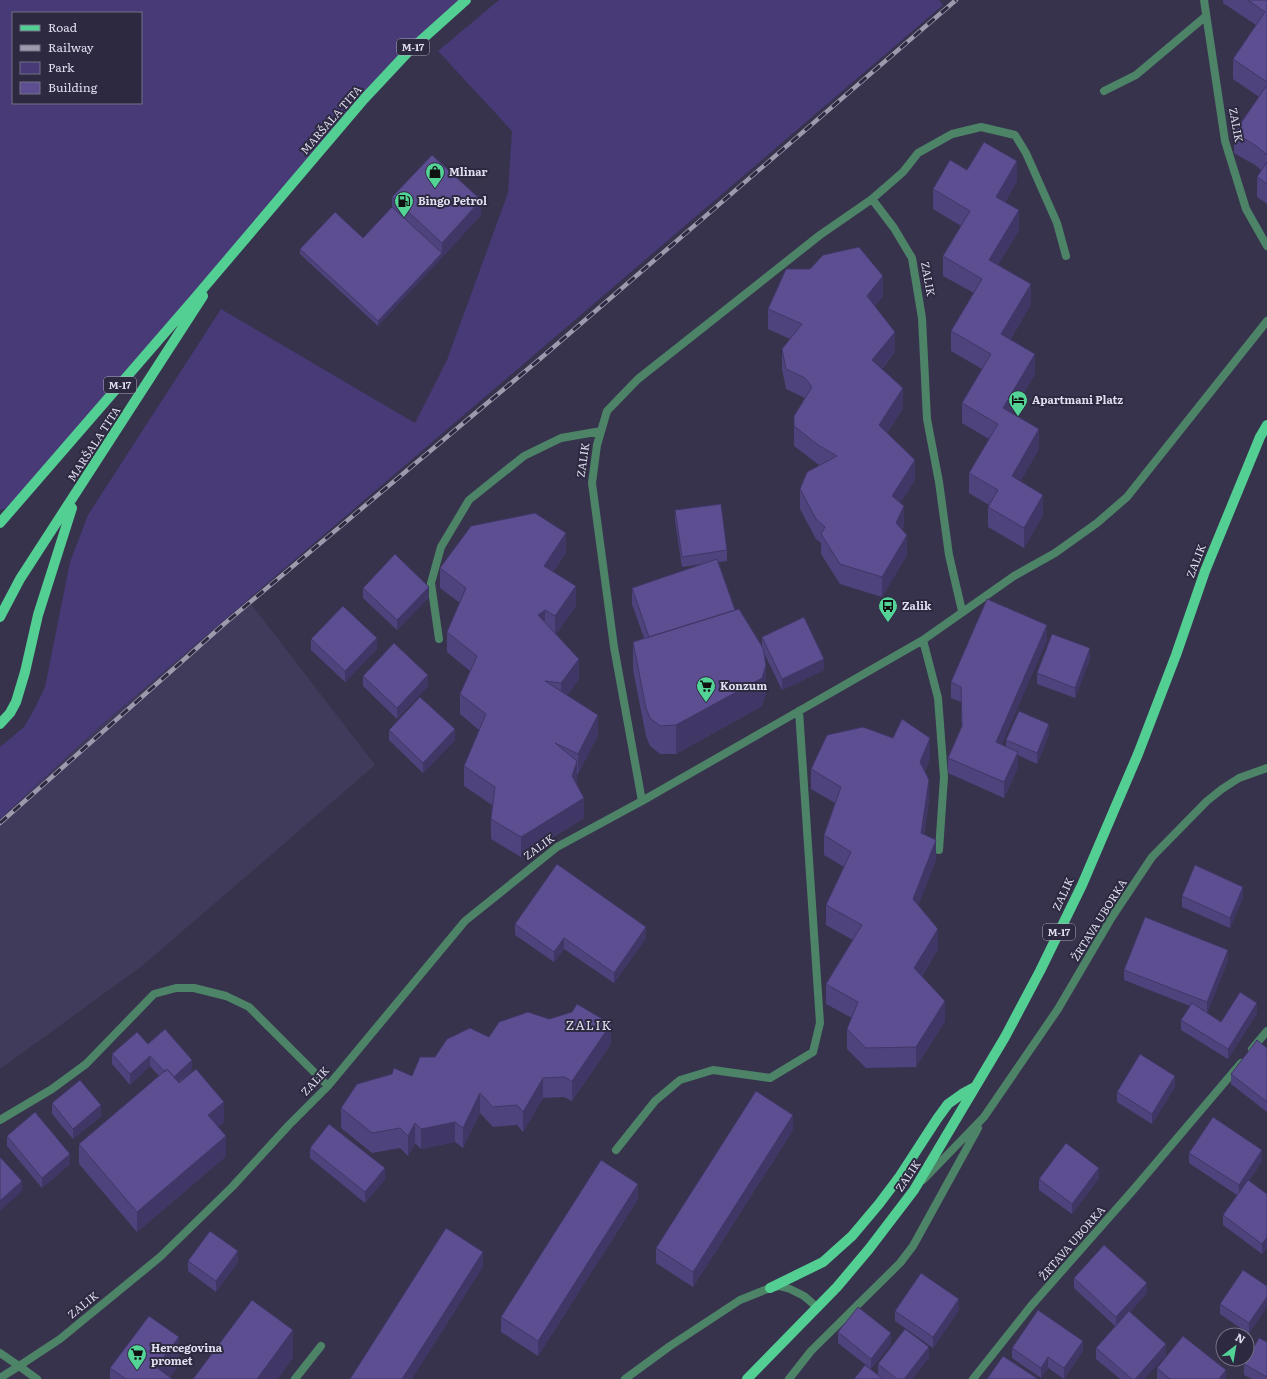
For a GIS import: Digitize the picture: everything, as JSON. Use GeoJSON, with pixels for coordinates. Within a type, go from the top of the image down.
{"type":"FeatureCollection","features":[{"type":"Feature","properties":{"kind":"main road","name":"MARŠALA TITA"},"geometry":{"type":"LineString","coordinates":[[0,523],[224,264],[364,98],[408,52],[466,0]]}},
{"type":"Feature","properties":{"kind":"main road","name":"MARŠALA TITA"},"geometry":{"type":"LineString","coordinates":[[0,617],[20,580],[224,264]]}},
{"type":"Feature","properties":{"kind":"main road","name":"ZALIK"},"geometry":{"type":"LineString","coordinates":[[747,1379],[837,1287],[869,1249],[914,1190],[1005,1037],[1040,971],[1082,884],[1138,754],[1176,655],[1205,571],[1260,437],[1267,425]]}},
{"type":"Feature","properties":{"kind":"main road"},"geometry":{"type":"LineString","coordinates":[[0,724],[10,713],[16,702],[25,672],[38,615],[76,495]]}},
{"type":"Feature","properties":{"kind":"main road"},"geometry":{"type":"LineString","coordinates":[[0,510],[15,506]]}},
{"type":"Feature","properties":{"kind":"main road"},"geometry":{"type":"LineString","coordinates":[[770,1288],[823,1262],[852,1236],[900,1176],[948,1104],[975,1087]]}},
{"type":"Feature","properties":{"kind":"street","name":"ZALIK"},"geometry":{"type":"LineString","coordinates":[[1204,0],[1225,141],[1246,209],[1267,246]]}},
{"type":"Feature","properties":{"kind":"street"},"geometry":{"type":"LineString","coordinates":[[1104,91],[1136,75],[1206,16]]}},
{"type":"Feature","properties":{"kind":"street","name":"ZALIK"},"geometry":{"type":"LineString","coordinates":[[642,801],[614,647],[592,484],[597,445],[607,411],[638,379],[820,235],[872,199],[903,172],[918,153],[952,134],[981,127],[1015,135],[1026,153],[1057,223],[1066,256]]}},
{"type":"Feature","properties":{"kind":"street","name":"ZALIK"},"geometry":{"type":"LineString","coordinates":[[872,199],[894,228],[912,258],[922,318],[927,419],[939,482],[948,555],[962,611]]}},
{"type":"Feature","properties":{"kind":"street","name":"ZALIK"},"geometry":{"type":"LineString","coordinates":[[0,1378],[60,1339],[160,1257],[232,1187],[289,1125],[328,1086],[465,921],[557,847],[642,801],[922,640],[1014,576],[1055,553],[1097,523],[1127,497],[1267,321]]}},
{"type":"Feature","properties":{"kind":"street","name":"ZALIK"},"geometry":{"type":"LineString","coordinates":[[439,639],[431,583],[440,547],[469,500],[524,456],[561,438],[601,431]]}},
{"type":"Feature","properties":{"kind":"street"},"geometry":{"type":"LineString","coordinates":[[922,640],[938,698],[944,777],[939,850]]}},
{"type":"Feature","properties":{"kind":"street"},"geometry":{"type":"LineString","coordinates":[[616,1150],[655,1101],[680,1080],[713,1070],[770,1078],[813,1052],[820,1023],[799,711]]}},
{"type":"Feature","properties":{"kind":"street","name":"ŽRTAVA UBORKA"},"geometry":{"type":"LineString","coordinates":[[789,1379],[812,1351],[900,1263],[913,1246],[984,1117],[1058,1009],[1112,917],[1152,857],[1207,801],[1222,789],[1239,778],[1267,768]]}},
{"type":"Feature","properties":{"kind":"street"},"geometry":{"type":"LineString","coordinates":[[0,1120],[52,1089],[86,1064],[154,994],[176,988],[194,988],[226,996],[249,1007],[328,1086]]}},
{"type":"Feature","properties":{"kind":"street","name":"ŽRTAVA UBORKA"},"geometry":{"type":"LineString","coordinates":[[973,1379],[1031,1306],[1134,1189],[1267,1031]]}},
{"type":"Feature","properties":{"kind":"street","name":"ŽRTAVA UBORKA"},"geometry":{"type":"LineString","coordinates":[[914,1190],[984,1117]]}},
{"type":"Feature","properties":{"kind":"street"},"geometry":{"type":"LineString","coordinates":[[625,1379],[670,1346],[740,1300],[770,1288],[779,1286],[790,1289],[804,1296],[818,1308]]}},
{"type":"Feature","properties":{"kind":"street"},"geometry":{"type":"LineString","coordinates":[[295,1379],[321,1346]]}},
{"type":"Feature","properties":{"kind":"street"},"geometry":{"type":"LineString","coordinates":[[0,1353],[37,1379]]}},
{"type":"Feature","properties":{"kind":"shaded area"},"geometry":{"type":"Polygon","coordinates":[[[248,600],[375,765],[142,966],[0,1069],[0,819],[98,728],[248,600]]]}},
{"type":"Feature","properties":{"kind":"green space"},"geometry":{"type":"Polygon","coordinates":[[[0,0],[466,0],[408,52],[15,506],[0,510],[0,0]]]}},
{"type":"Feature","properties":{"kind":"green space"},"geometry":{"type":"Polygon","coordinates":[[[499,0],[939,0],[943,5],[98,728],[0,819],[0,747],[24,727],[45,687],[70,562],[88,515],[221,309],[415,423],[447,360],[508,193],[512,131],[438,51],[499,0]]]}},
{"type":"Feature","properties":{"kind":"building"},"geometry":{"type":"Polygon","coordinates":[[[1248,0],[1267,0],[1267,82],[1233,59],[1265,12],[1248,0]]]}},
{"type":"Feature","properties":{"kind":"building"},"geometry":{"type":"Polygon","coordinates":[[[1267,85],[1267,155],[1255,145],[1234,133],[1267,85]]]}},
{"type":"Feature","properties":{"kind":"building"},"geometry":{"type":"Polygon","coordinates":[[[984,142],[1017,161],[996,197],[1019,210],[989,260],[1031,284],[1001,334],[1035,354],[1003,408],[1039,429],[1012,476],[1043,495],[1024,528],[988,507],[998,490],[969,473],[998,424],[962,403],[991,354],[951,331],[982,279],[943,256],[970,211],[933,189],[950,160],[967,170],[984,142]]]}},
{"type":"Feature","properties":{"kind":"building"},"geometry":{"type":"Polygon","coordinates":[[[432,155],[481,200],[442,243],[392,197],[432,155]]]}},
{"type":"Feature","properties":{"kind":"building"},"geometry":{"type":"Polygon","coordinates":[[[1267,162],[1267,184],[1257,177],[1267,162]]]}},
{"type":"Feature","properties":{"kind":"building"},"geometry":{"type":"Polygon","coordinates":[[[392,207],[442,253],[378,321],[300,249],[335,212],[363,238],[392,207]]]}},
{"type":"Feature","properties":{"kind":"building"},"geometry":{"type":"Polygon","coordinates":[[[859,247],[883,276],[867,296],[895,332],[872,360],[903,388],[879,425],[915,460],[892,496],[904,506],[896,523],[907,535],[882,577],[840,564],[821,534],[825,527],[816,519],[800,489],[807,472],[837,456],[818,445],[794,426],[794,416],[812,387],[805,378],[786,369],[782,349],[802,324],[768,309],[786,269],[810,269],[823,255],[859,247]]]}},
{"type":"Feature","properties":{"kind":"building"},"geometry":{"type":"Polygon","coordinates":[[[721,504],[727,550],[682,557],[675,510],[721,504]]]}},
{"type":"Feature","properties":{"kind":"building"},"geometry":{"type":"Polygon","coordinates":[[[535,513],[566,533],[544,566],[576,586],[555,616],[545,610],[538,615],[579,659],[561,683],[545,681],[598,715],[578,754],[555,743],[577,761],[572,776],[584,798],[521,837],[491,819],[495,787],[464,766],[486,714],[460,694],[477,656],[447,632],[466,588],[440,568],[471,526],[535,513]]]}},
{"type":"Feature","properties":{"kind":"building"},"geometry":{"type":"Polygon","coordinates":[[[395,554],[429,587],[397,620],[363,588],[395,554]]]}},
{"type":"Feature","properties":{"kind":"building"},"geometry":{"type":"Polygon","coordinates":[[[717,559],[735,610],[649,637],[632,588],[717,559]]]}},
{"type":"Feature","properties":{"kind":"building"},"geometry":{"type":"Polygon","coordinates":[[[987,599],[1047,625],[996,742],[1018,752],[1004,782],[948,758],[962,726],[961,687],[951,682],[987,599]]]}},
{"type":"Feature","properties":{"kind":"building"},"geometry":{"type":"Polygon","coordinates":[[[343,606],[377,638],[345,671],[311,639],[343,606]]]}},
{"type":"Feature","properties":{"kind":"building"},"geometry":{"type":"Polygon","coordinates":[[[739,609],[763,648],[766,665],[762,678],[676,725],[660,726],[650,718],[646,708],[633,642],[739,609]]]}},
{"type":"Feature","properties":{"kind":"building"},"geometry":{"type":"Polygon","coordinates":[[[804,617],[824,659],[782,679],[762,637],[804,617]]]}},
{"type":"Feature","properties":{"kind":"building"},"geometry":{"type":"Polygon","coordinates":[[[1052,634],[1090,648],[1075,688],[1037,673],[1052,634]]]}},
{"type":"Feature","properties":{"kind":"building"},"geometry":{"type":"Polygon","coordinates":[[[394,643],[428,675],[397,708],[363,676],[394,643]]]}},
{"type":"Feature","properties":{"kind":"building"},"geometry":{"type":"Polygon","coordinates":[[[420,697],[455,729],[423,763],[389,730],[420,697]]]}},
{"type":"Feature","properties":{"kind":"building"},"geometry":{"type":"Polygon","coordinates":[[[1019,711],[1049,724],[1037,753],[1006,740],[1019,711]]]}},
{"type":"Feature","properties":{"kind":"building"},"geometry":{"type":"Polygon","coordinates":[[[902,719],[930,738],[920,762],[929,780],[921,833],[936,840],[913,899],[938,929],[914,968],[945,1001],[916,1047],[866,1048],[847,1029],[858,1002],[826,984],[862,925],[826,905],[851,852],[824,835],[841,787],[811,769],[827,735],[863,727],[893,738],[902,719]]]}},
{"type":"Feature","properties":{"kind":"building"},"geometry":{"type":"Polygon","coordinates":[[[557,864],[646,927],[614,973],[564,938],[554,952],[515,924],[557,864]]]}},
{"type":"Feature","properties":{"kind":"building"},"geometry":{"type":"Polygon","coordinates":[[[1195,865],[1243,887],[1230,918],[1182,896],[1195,865]]]}},
{"type":"Feature","properties":{"kind":"building"},"geometry":{"type":"Polygon","coordinates":[[[1145,917],[1228,950],[1207,1002],[1124,970],[1145,917]]]}},
{"type":"Feature","properties":{"kind":"building"},"geometry":{"type":"Polygon","coordinates":[[[1240,992],[1257,1003],[1228,1049],[1181,1020],[1192,1003],[1221,1022],[1240,992]]]}},
{"type":"Feature","properties":{"kind":"building"},"geometry":{"type":"Polygon","coordinates":[[[577,1004],[611,1024],[572,1081],[564,1077],[543,1078],[523,1112],[517,1105],[493,1107],[480,1093],[463,1128],[455,1122],[421,1129],[415,1123],[408,1136],[400,1128],[372,1133],[341,1108],[357,1084],[392,1074],[394,1068],[412,1076],[420,1057],[435,1057],[447,1039],[470,1028],[489,1037],[499,1022],[528,1012],[549,1019],[572,1012],[577,1004]]]}},
{"type":"Feature","properties":{"kind":"building"},"geometry":{"type":"Polygon","coordinates":[[[165,1029],[192,1060],[174,1077],[167,1069],[165,1072],[150,1056],[130,1074],[112,1054],[137,1032],[148,1044],[165,1029]]]}},
{"type":"Feature","properties":{"kind":"building"},"geometry":{"type":"Polygon","coordinates":[[[1257,1040],[1267,1048],[1267,1102],[1231,1074],[1257,1040]]]}},
{"type":"Feature","properties":{"kind":"building"},"geometry":{"type":"Polygon","coordinates":[[[1140,1054],[1175,1076],[1152,1114],[1117,1092],[1140,1054]]]}},
{"type":"Feature","properties":{"kind":"building"},"geometry":{"type":"Polygon","coordinates":[[[167,1069],[179,1083],[196,1069],[224,1102],[208,1115],[226,1136],[137,1212],[79,1144],[167,1069]]]}},
{"type":"Feature","properties":{"kind":"building"},"geometry":{"type":"Polygon","coordinates":[[[80,1080],[101,1105],[73,1129],[52,1103],[80,1080]]]}},
{"type":"Feature","properties":{"kind":"building"},"geometry":{"type":"Polygon","coordinates":[[[756,1091],[793,1115],[693,1272],[656,1248],[756,1091]]]}},
{"type":"Feature","properties":{"kind":"building"},"geometry":{"type":"Polygon","coordinates":[[[35,1112],[70,1154],[42,1178],[7,1136],[35,1112]]]}},
{"type":"Feature","properties":{"kind":"building"},"geometry":{"type":"Polygon","coordinates":[[[1213,1117],[1262,1150],[1239,1185],[1189,1153],[1213,1117]]]}},
{"type":"Feature","properties":{"kind":"building"},"geometry":{"type":"Polygon","coordinates":[[[329,1124],[385,1168],[365,1192],[310,1148],[329,1124]]]}},
{"type":"Feature","properties":{"kind":"building"},"geometry":{"type":"Polygon","coordinates":[[[1066,1143],[1099,1168],[1072,1204],[1039,1179],[1066,1143]]]}},
{"type":"Feature","properties":{"kind":"building"},"geometry":{"type":"Polygon","coordinates":[[[0,1157],[22,1181],[0,1201],[0,1157]]]}},
{"type":"Feature","properties":{"kind":"building"},"geometry":{"type":"Polygon","coordinates":[[[601,1160],[638,1184],[538,1341],[501,1317],[601,1160]]]}},
{"type":"Feature","properties":{"kind":"building"},"geometry":{"type":"Polygon","coordinates":[[[1248,1180],[1267,1194],[1267,1237],[1262,1244],[1223,1215],[1248,1180]]]}},
{"type":"Feature","properties":{"kind":"building"},"geometry":{"type":"Polygon","coordinates":[[[446,1228],[483,1252],[402,1379],[350,1379],[446,1228]]]}},
{"type":"Feature","properties":{"kind":"building"},"geometry":{"type":"Polygon","coordinates":[[[210,1231],[238,1251],[216,1281],[188,1261],[210,1231]]]}},
{"type":"Feature","properties":{"kind":"building"},"geometry":{"type":"Polygon","coordinates":[[[1104,1245],[1147,1283],[1116,1317],[1074,1278],[1104,1245]]]}},
{"type":"Feature","properties":{"kind":"building"},"geometry":{"type":"Polygon","coordinates":[[[1243,1270],[1267,1286],[1267,1297],[1249,1323],[1220,1304],[1243,1270]]]}},
{"type":"Feature","properties":{"kind":"building"},"geometry":{"type":"Polygon","coordinates":[[[921,1273],[959,1299],[933,1337],[895,1311],[921,1273]]]}},
{"type":"Feature","properties":{"kind":"building"},"geometry":{"type":"Polygon","coordinates":[[[252,1300],[293,1330],[257,1379],[193,1379],[252,1300]]]}},
{"type":"Feature","properties":{"kind":"building"},"geometry":{"type":"Polygon","coordinates":[[[858,1307],[891,1333],[871,1359],[838,1332],[858,1307]]]}},
{"type":"Feature","properties":{"kind":"building"},"geometry":{"type":"Polygon","coordinates":[[[1038,1310],[1083,1341],[1064,1368],[1048,1357],[1041,1368],[1012,1348],[1038,1310]]]}},
{"type":"Feature","properties":{"kind":"building"},"geometry":{"type":"Polygon","coordinates":[[[1129,1311],[1166,1344],[1135,1379],[1132,1379],[1096,1348],[1129,1311]]]}},
{"type":"Feature","properties":{"kind":"building"},"geometry":{"type":"Polygon","coordinates":[[[149,1316],[179,1337],[156,1367],[172,1379],[126,1379],[110,1368],[149,1316]]]}},
{"type":"Feature","properties":{"kind":"building"},"geometry":{"type":"Polygon","coordinates":[[[905,1329],[929,1347],[904,1379],[897,1379],[878,1364],[905,1329]]]}},
{"type":"Feature","properties":{"kind":"building"},"geometry":{"type":"Polygon","coordinates":[[[1183,1336],[1215,1361],[1215,1367],[1222,1367],[1226,1370],[1219,1379],[1170,1379],[1157,1368],[1183,1336]]]}},
{"type":"Feature","properties":{"kind":"building"},"geometry":{"type":"Polygon","coordinates":[[[1259,1338],[1267,1342],[1267,1377],[1249,1367],[1255,1367],[1255,1345],[1259,1338]]]}},
{"type":"Feature","properties":{"kind":"building"},"geometry":{"type":"Polygon","coordinates":[[[1003,1356],[1038,1379],[987,1379],[1003,1356]]]}},
{"type":"Feature","properties":{"kind":"building"},"geometry":{"type":"Polygon","coordinates":[[[865,1365],[883,1379],[854,1379],[865,1365]]]}},
{"type":"Feature","properties":{"kind":"railway"},"geometry":{"type":"LineString","coordinates":[[0,823],[224,624],[541,358],[956,0]]}},
{"type":"Feature","properties":{"kind":"place","name":"Mlinar"},"geometry":{"type":"Point","coordinates":[435,189]}},
{"type":"Feature","properties":{"kind":"place","name":"Bingo Petrol"},"geometry":{"type":"Point","coordinates":[404,218]}},
{"type":"Feature","properties":{"kind":"place","name":"Apartmani Platz"},"geometry":{"type":"Point","coordinates":[1018,417]}},
{"type":"Feature","properties":{"kind":"place","name":"Zalik"},"geometry":{"type":"Point","coordinates":[888,623]}},
{"type":"Feature","properties":{"kind":"place","name":"Konzum"},"geometry":{"type":"Point","coordinates":[706,703]}},
{"type":"Feature","properties":{"kind":"place","name":"Hercegovina promet"},"geometry":{"type":"Point","coordinates":[137,1371]}},
{"type":"Feature","properties":{"kind":"district","name":"ZALIK"},"geometry":{"type":"Point","coordinates":[589,1025]}}]}
